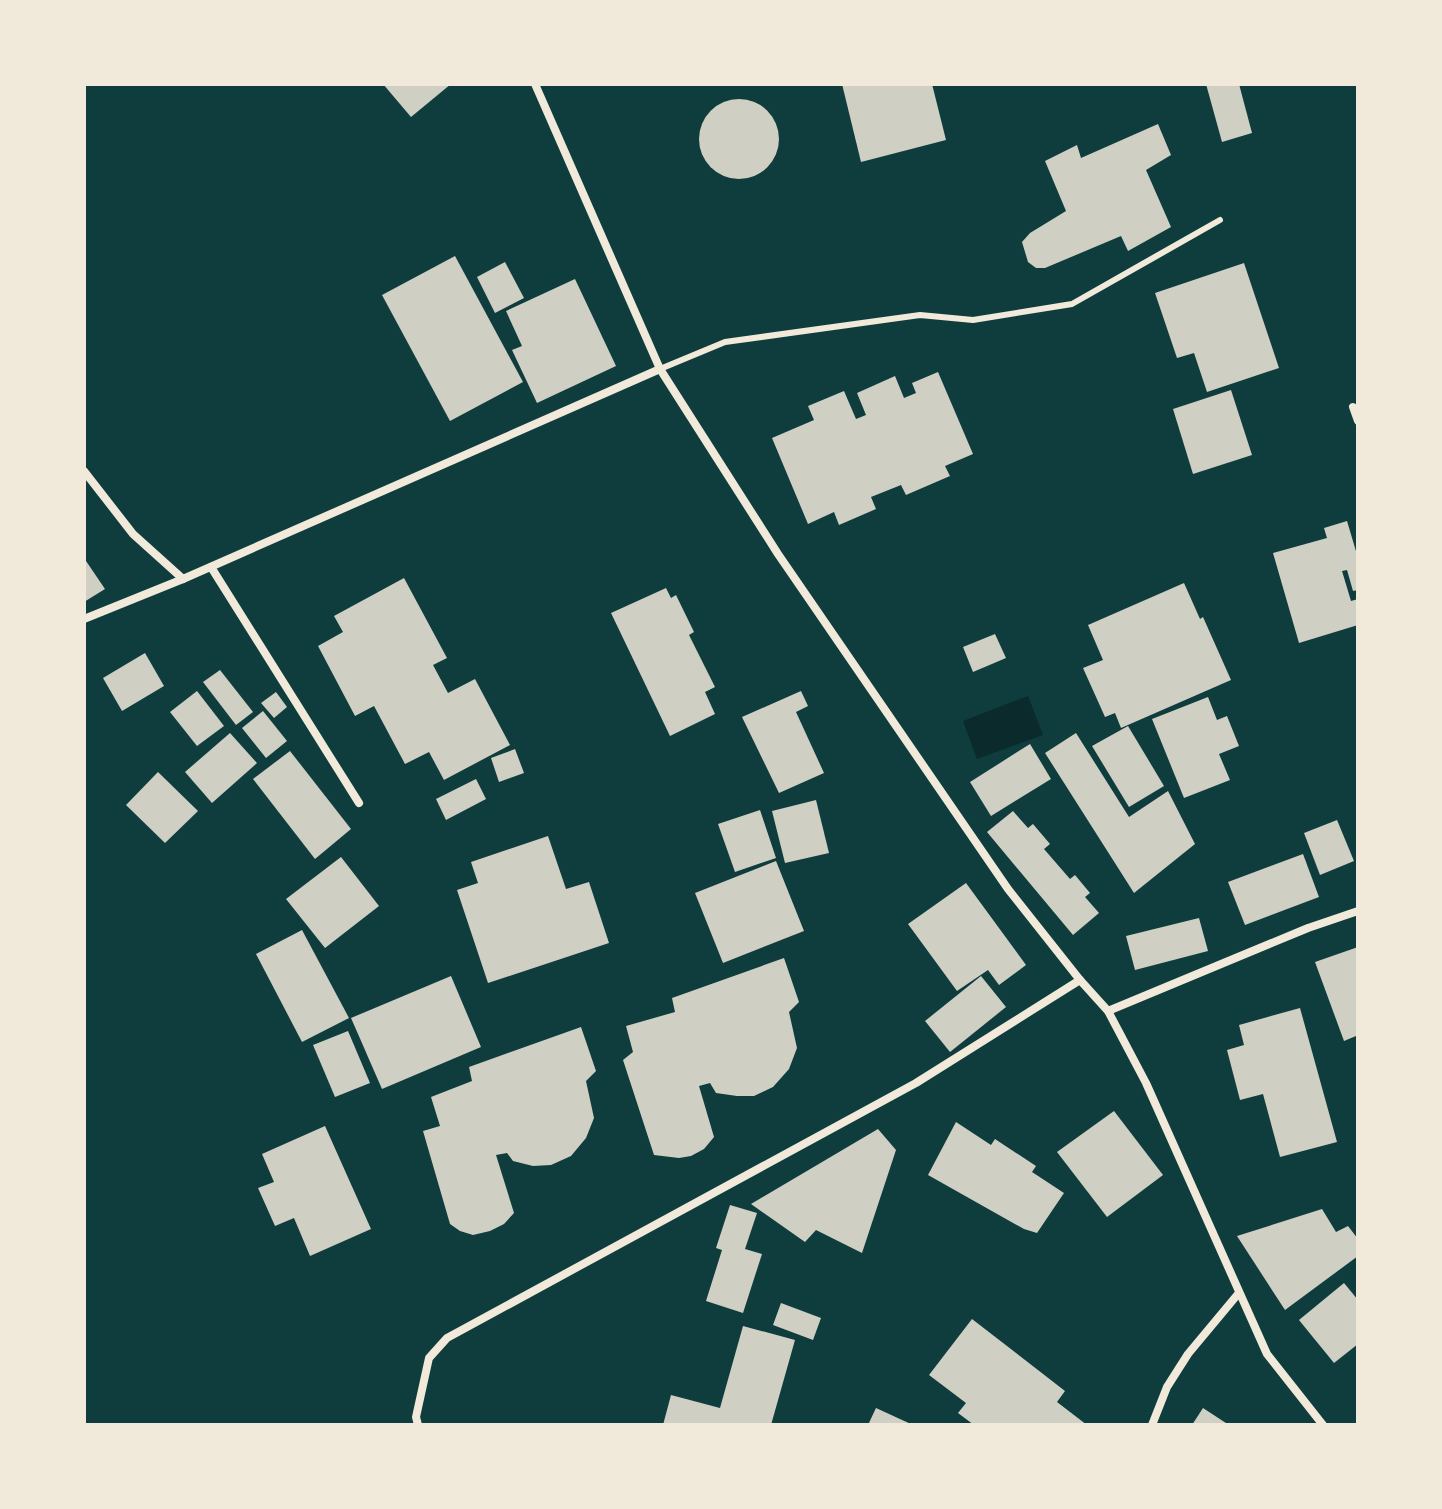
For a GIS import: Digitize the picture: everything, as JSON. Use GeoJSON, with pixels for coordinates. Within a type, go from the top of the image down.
{"type":"FeatureCollection","features":[{"type":"Feature","properties":{"kind":"street"},"geometry":{"type":"LineString","coordinates":[[535,84],[660,369],[778,554],[1008,889],[1108,1011],[1146,1083],[1267,1354],[1323,1425]]}},
{"type":"Feature","properties":{"kind":"street"},"geometry":{"type":"LineString","coordinates":[[84,619],[211,567],[660,369]]}},
{"type":"Feature","properties":{"kind":"street"},"geometry":{"type":"LineString","coordinates":[[1353,407],[1358,421]]}},
{"type":"Feature","properties":{"kind":"street"},"geometry":{"type":"LineString","coordinates":[[84,471],[133,534],[183,579]]}},
{"type":"Feature","properties":{"kind":"street"},"geometry":{"type":"LineString","coordinates":[[211,567],[359,803]]}},
{"type":"Feature","properties":{"kind":"street"},"geometry":{"type":"LineString","coordinates":[[1108,1011],[1308,928],[1358,911]]}},
{"type":"Feature","properties":{"kind":"street"},"geometry":{"type":"LineString","coordinates":[[418,1425],[416,1417],[429,1358],[447,1338],[916,1083],[1080,980]]}},
{"type":"Feature","properties":{"kind":"street"},"geometry":{"type":"LineString","coordinates":[[1152,1425],[1167,1387],[1188,1354],[1238,1294]]}},
{"type":"Feature","properties":{"kind":"lane"},"geometry":{"type":"LineString","coordinates":[[660,369],[725,342],[920,315],[973,320],[1072,304],[1220,220]]}},
{"type":"Feature","properties":{"kind":"water"},"geometry":{"type":"Polygon","coordinates":[[[1028,696],[1043,735],[977,759],[963,721],[1028,696]]]}},
{"type":"Feature","properties":{"kind":"building"},"geometry":{"type":"Polygon","coordinates":[[[383,84],[451,84],[411,117],[383,84]]]}},
{"type":"Feature","properties":{"kind":"building"},"geometry":{"type":"Polygon","coordinates":[[[842,84],[932,84],[946,140],[861,162],[842,84]]]}},
{"type":"Feature","properties":{"kind":"building"},"geometry":{"type":"Polygon","coordinates":[[[1206,84],[1239,84],[1252,133],[1222,142],[1206,84]]]}},
{"type":"Feature","properties":{"kind":"building"},"geometry":{"type":"Polygon","coordinates":[[[739,99],[754,102],[767,111],[776,124],[779,139],[776,154],[767,167],[754,176],[739,179],[724,176],[711,167],[702,154],[699,139],[702,124],[711,111],[724,102],[739,99]]]}},
{"type":"Feature","properties":{"kind":"building"},"geometry":{"type":"Polygon","coordinates":[[[1158,124],[1171,155],[1146,170],[1171,227],[1128,251],[1121,236],[1045,268],[1036,268],[1028,262],[1022,242],[1030,233],[1066,211],[1045,161],[1077,145],[1081,158],[1158,124]]]}},
{"type":"Feature","properties":{"kind":"building"},"geometry":{"type":"Polygon","coordinates":[[[455,256],[523,382],[450,421],[382,295],[455,256]]]}},
{"type":"Feature","properties":{"kind":"building"},"geometry":{"type":"Polygon","coordinates":[[[505,262],[524,298],[495,313],[477,277],[505,262]]]}},
{"type":"Feature","properties":{"kind":"building"},"geometry":{"type":"Polygon","coordinates":[[[1244,263],[1279,368],[1207,392],[1194,353],[1177,358],[1155,293],[1244,263]]]}},
{"type":"Feature","properties":{"kind":"building"},"geometry":{"type":"Polygon","coordinates":[[[575,279],[616,366],[537,403],[512,350],[522,346],[506,311],[575,279]]]}},
{"type":"Feature","properties":{"kind":"building"},"geometry":{"type":"Polygon","coordinates":[[[938,372],[973,454],[945,466],[950,476],[906,495],[901,485],[871,497],[876,509],[839,525],[834,512],[808,524],[772,438],[814,420],[808,406],[844,391],[856,419],[866,415],[857,393],[895,376],[904,398],[916,393],[912,383],[938,372]]]}},
{"type":"Feature","properties":{"kind":"building"},"geometry":{"type":"Polygon","coordinates":[[[1231,390],[1252,455],[1193,474],[1173,409],[1231,390]]]}},
{"type":"Feature","properties":{"kind":"building"},"geometry":{"type":"Polygon","coordinates":[[[1347,521],[1358,558],[1358,590],[1353,591],[1347,570],[1342,571],[1351,601],[1358,599],[1358,625],[1299,643],[1273,553],[1327,538],[1324,528],[1347,521]]]}},
{"type":"Feature","properties":{"kind":"building"},"geometry":{"type":"Polygon","coordinates":[[[84,558],[105,589],[84,602],[84,558]]]}},
{"type":"Feature","properties":{"kind":"building"},"geometry":{"type":"Polygon","coordinates":[[[404,578],[447,658],[433,665],[448,693],[475,679],[510,745],[444,780],[429,752],[405,764],[374,706],[355,716],[318,646],[343,632],[334,616],[404,578]]]}},
{"type":"Feature","properties":{"kind":"building"},"geometry":{"type":"Polygon","coordinates":[[[1184,583],[1231,680],[1121,728],[1115,713],[1105,717],[1083,668],[1103,660],[1088,625],[1184,583]]]}},
{"type":"Feature","properties":{"kind":"building"},"geometry":{"type":"Polygon","coordinates":[[[666,588],[671,598],[676,595],[694,632],[689,635],[715,687],[705,692],[715,714],[670,736],[611,613],[666,588]]]}},
{"type":"Feature","properties":{"kind":"building"},"geometry":{"type":"Polygon","coordinates":[[[995,634],[1006,658],[973,672],[963,647],[995,634]]]}},
{"type":"Feature","properties":{"kind":"building"},"geometry":{"type":"Polygon","coordinates":[[[145,653],[164,686],[122,711],[103,678],[145,653]]]}},
{"type":"Feature","properties":{"kind":"building"},"geometry":{"type":"Polygon","coordinates":[[[220,670],[253,712],[236,725],[203,682],[220,670]]]}},
{"type":"Feature","properties":{"kind":"building"},"geometry":{"type":"Polygon","coordinates":[[[197,691],[224,726],[197,746],[170,712],[197,691]]]}},
{"type":"Feature","properties":{"kind":"building"},"geometry":{"type":"Polygon","coordinates":[[[801,691],[808,706],[796,712],[824,773],[779,793],[742,717],[801,691]]]}},
{"type":"Feature","properties":{"kind":"building"},"geometry":{"type":"Polygon","coordinates":[[[276,692],[287,707],[274,718],[261,703],[276,692]]]}},
{"type":"Feature","properties":{"kind":"building"},"geometry":{"type":"Polygon","coordinates":[[[1208,697],[1217,720],[1227,716],[1239,746],[1219,754],[1230,780],[1184,798],[1152,719],[1208,697]]]}},
{"type":"Feature","properties":{"kind":"building"},"geometry":{"type":"Polygon","coordinates":[[[263,711],[287,741],[266,758],[242,728],[263,711]]]}},
{"type":"Feature","properties":{"kind":"building"},"geometry":{"type":"Polygon","coordinates":[[[1128,726],[1164,786],[1129,807],[1092,746],[1128,726]]]}},
{"type":"Feature","properties":{"kind":"building"},"geometry":{"type":"Polygon","coordinates":[[[230,733],[257,763],[212,803],[185,772],[230,733]]]}},
{"type":"Feature","properties":{"kind":"building"},"geometry":{"type":"Polygon","coordinates":[[[1076,733],[1129,817],[1168,791],[1195,844],[1134,893],[1045,753],[1076,733]]]}},
{"type":"Feature","properties":{"kind":"building"},"geometry":{"type":"Polygon","coordinates":[[[1030,744],[1051,779],[991,816],[970,782],[1030,744]]]}},
{"type":"Feature","properties":{"kind":"building"},"geometry":{"type":"Polygon","coordinates":[[[515,749],[524,773],[499,782],[491,758],[515,749]]]}},
{"type":"Feature","properties":{"kind":"building"},"geometry":{"type":"Polygon","coordinates":[[[290,751],[351,829],[315,859],[253,779],[290,751]]]}},
{"type":"Feature","properties":{"kind":"building"},"geometry":{"type":"Polygon","coordinates":[[[158,772],[198,811],[165,843],[126,805],[158,772]]]}},
{"type":"Feature","properties":{"kind":"building"},"geometry":{"type":"Polygon","coordinates":[[[476,779],[486,799],[446,820],[436,799],[476,779]]]}},
{"type":"Feature","properties":{"kind":"building"},"geometry":{"type":"Polygon","coordinates":[[[816,800],[829,853],[785,863],[772,811],[816,800]]]}},
{"type":"Feature","properties":{"kind":"building"},"geometry":{"type":"Polygon","coordinates":[[[760,810],[776,858],[735,872],[718,824],[760,810]]]}},
{"type":"Feature","properties":{"kind":"building"},"geometry":{"type":"Polygon","coordinates":[[[1013,811],[1028,828],[1033,824],[1050,844],[1044,849],[1070,879],[1075,875],[1090,893],[1085,897],[1099,913],[1073,935],[987,832],[1013,811]]]}},
{"type":"Feature","properties":{"kind":"building"},"geometry":{"type":"Polygon","coordinates":[[[1337,820],[1354,861],[1320,875],[1304,833],[1337,820]]]}},
{"type":"Feature","properties":{"kind":"building"},"geometry":{"type":"Polygon","coordinates":[[[548,836],[566,889],[589,882],[609,943],[488,983],[457,890],[478,883],[471,862],[548,836]]]}},
{"type":"Feature","properties":{"kind":"building"},"geometry":{"type":"Polygon","coordinates":[[[1303,854],[1319,897],[1245,925],[1228,882],[1303,854]]]}},
{"type":"Feature","properties":{"kind":"building"},"geometry":{"type":"Polygon","coordinates":[[[341,857],[379,906],[325,948],[286,899],[341,857]]]}},
{"type":"Feature","properties":{"kind":"building"},"geometry":{"type":"Polygon","coordinates":[[[776,861],[804,931],[723,963],[695,893],[776,861]]]}},
{"type":"Feature","properties":{"kind":"building"},"geometry":{"type":"Polygon","coordinates":[[[966,883],[1026,965],[999,985],[988,970],[957,991],[908,924],[966,883]]]}},
{"type":"Feature","properties":{"kind":"building"},"geometry":{"type":"Polygon","coordinates":[[[1199,918],[1208,951],[1135,970],[1126,936],[1199,918]]]}},
{"type":"Feature","properties":{"kind":"building"},"geometry":{"type":"Polygon","coordinates":[[[302,930],[349,1018],[302,1042],[256,954],[302,930]]]}},
{"type":"Feature","properties":{"kind":"building"},"geometry":{"type":"Polygon","coordinates":[[[1358,947],[1358,1041],[1356,1036],[1344,1041],[1315,962],[1358,947]]]}},
{"type":"Feature","properties":{"kind":"building"},"geometry":{"type":"Polygon","coordinates":[[[784,958],[799,1002],[789,1012],[797,1048],[789,1069],[773,1087],[754,1096],[716,1093],[710,1083],[699,1086],[714,1137],[704,1149],[691,1156],[654,1155],[623,1060],[633,1052],[626,1026],[675,1012],[672,998],[784,958]]]}},
{"type":"Feature","properties":{"kind":"building"},"geometry":{"type":"Polygon","coordinates":[[[451,976],[481,1047],[382,1089],[351,1018],[451,976]]]}},
{"type":"Feature","properties":{"kind":"building"},"geometry":{"type":"Polygon","coordinates":[[[981,976],[1006,1007],[950,1052],[925,1021],[981,976]]]}},
{"type":"Feature","properties":{"kind":"building"},"geometry":{"type":"Polygon","coordinates":[[[1300,1008],[1337,1142],[1280,1157],[1263,1094],[1240,1100],[1227,1050],[1244,1045],[1239,1025],[1300,1008]]]}},
{"type":"Feature","properties":{"kind":"building"},"geometry":{"type":"Polygon","coordinates":[[[581,1027],[596,1071],[586,1081],[594,1118],[586,1138],[571,1156],[551,1165],[533,1166],[513,1161],[507,1153],[496,1155],[514,1213],[504,1224],[490,1231],[473,1235],[460,1231],[450,1224],[423,1131],[440,1126],[431,1097],[472,1081],[469,1067],[581,1027]]]}},
{"type":"Feature","properties":{"kind":"building"},"geometry":{"type":"Polygon","coordinates":[[[348,1031],[370,1083],[335,1097],[313,1045],[348,1031]]]}},
{"type":"Feature","properties":{"kind":"building"},"geometry":{"type":"Polygon","coordinates":[[[1114,1111],[1163,1175],[1107,1217],[1057,1152],[1114,1111]]]}},
{"type":"Feature","properties":{"kind":"building"},"geometry":{"type":"Polygon","coordinates":[[[956,1122],[991,1145],[995,1139],[1036,1166],[1032,1172],[1064,1193],[1037,1233],[1024,1229],[928,1175],[956,1122]]]}},
{"type":"Feature","properties":{"kind":"building"},"geometry":{"type":"Polygon","coordinates":[[[325,1126],[371,1229],[310,1256],[294,1218],[275,1226],[258,1188],[274,1182],[262,1154],[325,1126]]]}},
{"type":"Feature","properties":{"kind":"building"},"geometry":{"type":"Polygon","coordinates":[[[878,1129],[896,1150],[862,1253],[816,1230],[805,1242],[751,1204],[878,1129]]]}},
{"type":"Feature","properties":{"kind":"building"},"geometry":{"type":"Polygon","coordinates":[[[730,1205],[757,1213],[745,1249],[762,1254],[743,1313],[706,1301],[722,1250],[716,1248],[730,1205]]]}},
{"type":"Feature","properties":{"kind":"building"},"geometry":{"type":"Polygon","coordinates":[[[1322,1209],[1336,1232],[1348,1226],[1358,1239],[1358,1256],[1285,1310],[1237,1236],[1322,1209]]]}},
{"type":"Feature","properties":{"kind":"building"},"geometry":{"type":"Polygon","coordinates":[[[1344,1283],[1358,1300],[1358,1344],[1334,1363],[1299,1320],[1344,1283]]]}},
{"type":"Feature","properties":{"kind":"building"},"geometry":{"type":"Polygon","coordinates":[[[781,1303],[821,1318],[813,1340],[773,1325],[781,1303]]]}},
{"type":"Feature","properties":{"kind":"building"},"geometry":{"type":"Polygon","coordinates":[[[972,1319],[1065,1391],[1057,1402],[1087,1425],[974,1425],[958,1413],[966,1403],[929,1375],[972,1319]]]}},
{"type":"Feature","properties":{"kind":"building"},"geometry":{"type":"Polygon","coordinates":[[[743,1326],[795,1340],[771,1425],[663,1425],[671,1395],[720,1408],[743,1326]]]}},
{"type":"Feature","properties":{"kind":"building"},"geometry":{"type":"Polygon","coordinates":[[[876,1408],[913,1425],[868,1425],[876,1408]]]}},
{"type":"Feature","properties":{"kind":"building"},"geometry":{"type":"Polygon","coordinates":[[[1203,1408],[1229,1425],[1192,1425],[1203,1408]]]}}]}
